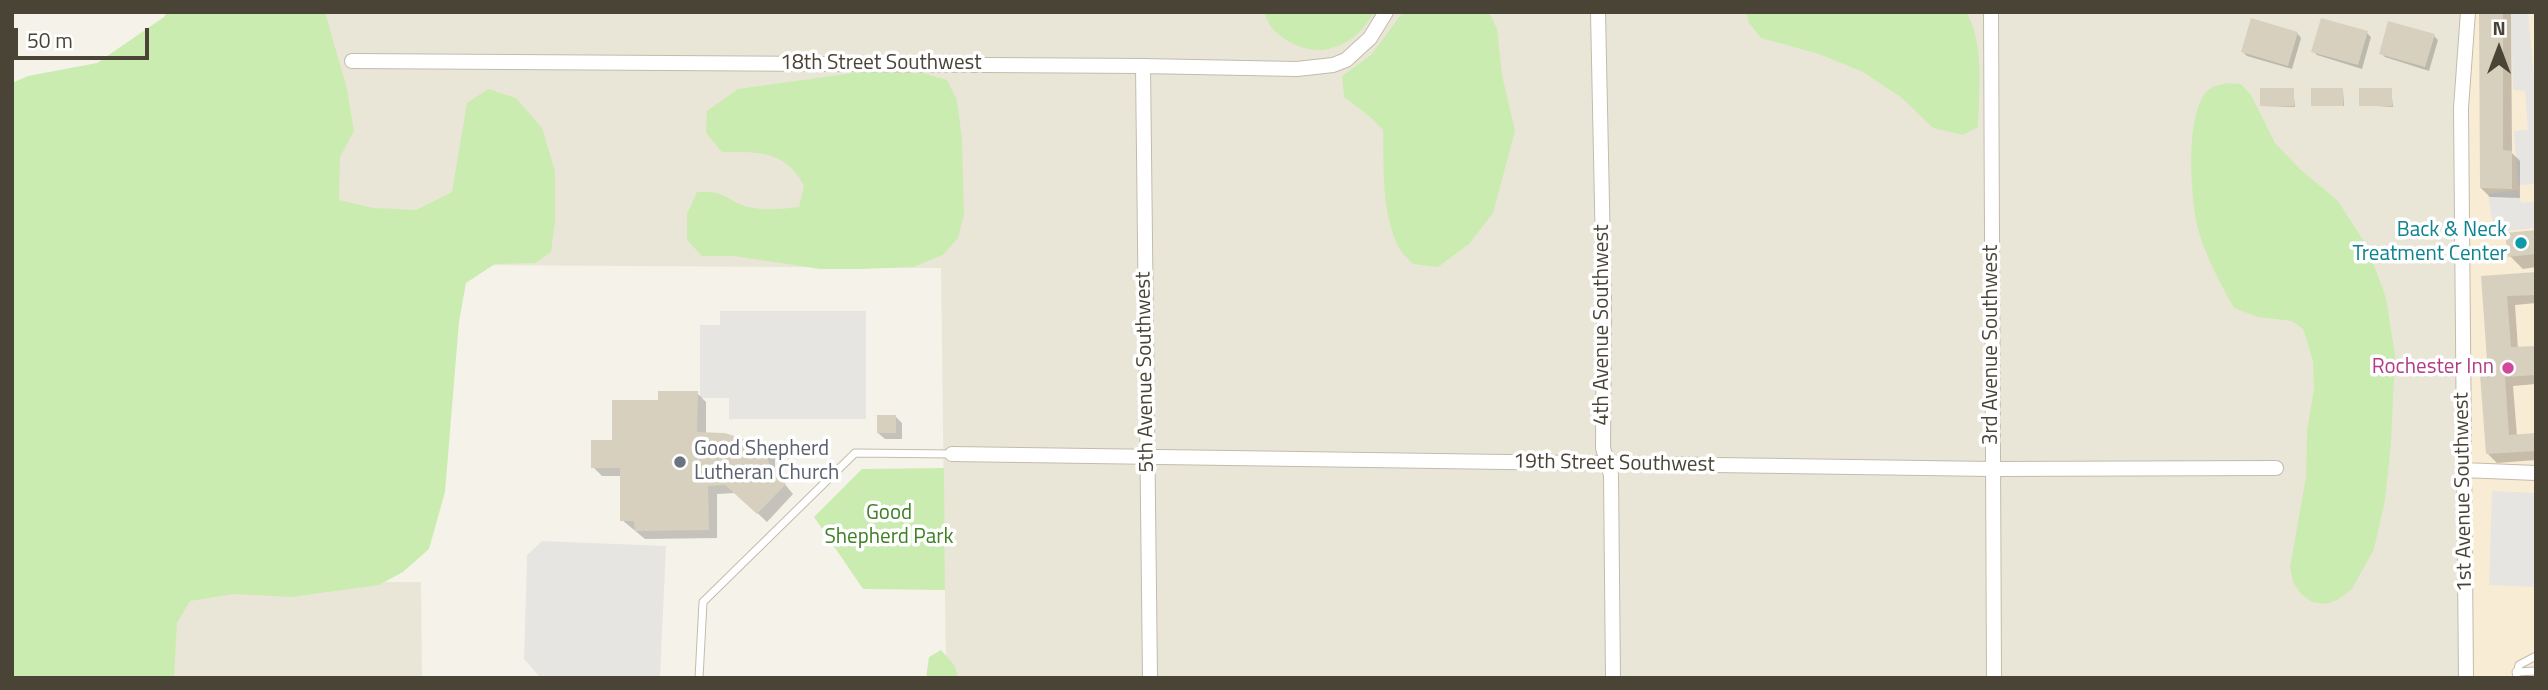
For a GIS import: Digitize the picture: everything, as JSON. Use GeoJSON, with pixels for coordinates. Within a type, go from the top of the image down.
{"type":"FeatureCollection","features":[{"type":"Feature","properties":{"kind":"street","name":"18th Street Southwest"},"geometry":{"type":"LineString","coordinates":[[352,61],[1297,69],[1333,65],[1358,51],[1370,38],[1386,12]]}},
{"type":"Feature","properties":{"kind":"street","name":"4th Avenue Southwest"},"geometry":{"type":"LineString","coordinates":[[1598,12],[1604,300],[1603,449],[1611,475],[1613,678]]}},
{"type":"Feature","properties":{"kind":"street","name":"3rd Avenue Southwest"},"geometry":{"type":"LineString","coordinates":[[1991,12],[1994,678]]}},
{"type":"Feature","properties":{"kind":"street","name":"1st Avenue Southwest"},"geometry":{"type":"LineString","coordinates":[[2466,678],[2461,108],[2468,12]]}},
{"type":"Feature","properties":{"kind":"street","name":"5th Avenue Southwest"},"geometry":{"type":"LineString","coordinates":[[1143,66],[1150,678]]}},
{"type":"Feature","properties":{"kind":"street","name":"19th Street Southwest"},"geometry":{"type":"LineString","coordinates":[[952,454],[1992,469],[2276,468]]}},
{"type":"Feature","properties":{"kind":"street"},"geometry":{"type":"LineString","coordinates":[[2463,470],[2536,473]]}},
{"type":"Feature","properties":{"kind":"lane"},"geometry":{"type":"LineString","coordinates":[[699,678],[702,602],[855,453],[952,454]]}},
{"type":"Feature","properties":{"kind":"lane"},"geometry":{"type":"LineString","coordinates":[[2536,656],[2519,665],[2516,675],[2536,671]]}},
{"type":"Feature","properties":{"kind":"shaded area"},"geometry":{"type":"Polygon","coordinates":[[[306,12],[2468,12],[2466,678],[946,678],[941,268],[306,264],[306,12]]]}},
{"type":"Feature","properties":{"kind":"shaded area"},"geometry":{"type":"Polygon","coordinates":[[[2468,12],[2536,12],[2536,678],[2466,678],[2468,12]]]}},
{"type":"Feature","properties":{"kind":"shaded area"},"geometry":{"type":"Polygon","coordinates":[[[2511,12],[2528,12],[2536,78],[2536,184],[2518,185],[2514,131],[2528,130],[2525,91],[2513,90],[2511,12]]]}},
{"type":"Feature","properties":{"kind":"shaded area"},"geometry":{"type":"Polygon","coordinates":[[[2518,190],[2521,203],[2536,201],[2536,228],[2494,232],[2488,194],[2518,190]]]}},
{"type":"Feature","properties":{"kind":"shaded area"},"geometry":{"type":"Polygon","coordinates":[[[720,311],[866,311],[866,419],[729,419],[729,398],[700,398],[700,325],[720,325],[720,311]]]}},
{"type":"Feature","properties":{"kind":"shaded area"},"geometry":{"type":"Polygon","coordinates":[[[2492,491],[2536,493],[2536,587],[2489,585],[2492,491]]]}},
{"type":"Feature","properties":{"kind":"shaded area"},"geometry":{"type":"Polygon","coordinates":[[[542,541],[666,546],[660,678],[539,676],[524,659],[527,555],[542,541]]]}},
{"type":"Feature","properties":{"kind":"shaded area"},"geometry":{"type":"Polygon","coordinates":[[[421,582],[422,678],[167,678],[166,583],[421,582]]]}},
{"type":"Feature","properties":{"kind":"green space"},"geometry":{"type":"Polygon","coordinates":[[[167,12],[325,12],[347,89],[354,131],[340,157],[339,200],[374,208],[416,210],[452,192],[467,103],[488,89],[516,98],[542,128],[555,171],[555,221],[551,252],[535,263],[495,264],[466,283],[459,322],[445,492],[429,549],[403,572],[379,585],[291,597],[234,594],[190,601],[177,623],[174,678],[12,678],[12,83],[28,76],[97,63],[164,17],[167,12]]]}},
{"type":"Feature","properties":{"kind":"green space"},"geometry":{"type":"Polygon","coordinates":[[[1265,12],[1375,12],[1357,35],[1335,47],[1320,50],[1300,47],[1281,36],[1273,29],[1265,12]]]}},
{"type":"Feature","properties":{"kind":"green space"},"geometry":{"type":"Polygon","coordinates":[[[1403,12],[1489,12],[1497,29],[1502,75],[1515,131],[1493,213],[1469,244],[1438,267],[1413,264],[1399,248],[1386,205],[1383,130],[1344,97],[1342,76],[1371,55],[1403,12]]]}},
{"type":"Feature","properties":{"kind":"green space"},"geometry":{"type":"Polygon","coordinates":[[[1746,12],[1966,12],[1972,24],[1978,53],[1978,127],[1963,135],[1933,128],[1902,98],[1863,72],[1819,54],[1761,38],[1749,23],[1746,12]]]}},
{"type":"Feature","properties":{"kind":"green space"},"geometry":{"type":"Polygon","coordinates":[[[860,72],[923,73],[947,80],[957,100],[962,139],[964,215],[958,238],[943,255],[913,267],[820,269],[734,256],[702,256],[687,240],[687,214],[697,192],[721,194],[749,207],[780,209],[799,207],[804,186],[796,174],[779,159],[759,153],[722,152],[706,133],[707,111],[738,89],[860,72]]]}},
{"type":"Feature","properties":{"kind":"green space"},"geometry":{"type":"Polygon","coordinates":[[[2227,83],[2241,84],[2251,95],[2275,143],[2301,170],[2338,201],[2367,246],[2386,298],[2395,355],[2391,444],[2385,500],[2374,549],[2352,589],[2326,604],[2312,602],[2301,594],[2293,582],[2290,567],[2306,477],[2307,431],[2314,389],[2313,361],[2303,329],[2292,321],[2258,317],[2234,308],[2209,260],[2195,215],[2191,154],[2196,114],[2202,98],[2211,88],[2227,83]]]}},
{"type":"Feature","properties":{"kind":"green space","name":"Good Shepherd Park"},"geometry":{"type":"Polygon","coordinates":[[[944,468],[945,590],[863,589],[814,517],[862,469],[944,468]]]}},
{"type":"Feature","properties":{"kind":"green space"},"geometry":{"type":"Polygon","coordinates":[[[941,650],[955,666],[958,678],[926,678],[929,657],[941,650]]]}},
{"type":"Feature","properties":{"kind":"building"},"geometry":{"type":"Polygon","coordinates":[[[2479,12],[2503,12],[2503,150],[2512,151],[2512,189],[2480,188],[2479,12]]]}},
{"type":"Feature","properties":{"kind":"building"},"geometry":{"type":"Polygon","coordinates":[[[2251,18],[2298,32],[2288,66],[2241,52],[2251,18]]]}},
{"type":"Feature","properties":{"kind":"building"},"geometry":{"type":"Polygon","coordinates":[[[2321,18],[2368,31],[2358,65],[2311,52],[2321,18]]]}},
{"type":"Feature","properties":{"kind":"building"},"geometry":{"type":"Polygon","coordinates":[[[2388,21],[2435,34],[2425,67],[2379,54],[2388,21]]]}},
{"type":"Feature","properties":{"kind":"building"},"geometry":{"type":"Polygon","coordinates":[[[2260,88],[2294,88],[2294,106],[2260,106],[2260,88]]]}},
{"type":"Feature","properties":{"kind":"building"},"geometry":{"type":"Polygon","coordinates":[[[2311,88],[2343,88],[2343,106],[2311,106],[2311,88]]]}},
{"type":"Feature","properties":{"kind":"building"},"geometry":{"type":"Polygon","coordinates":[[[2359,88],[2392,88],[2392,106],[2359,106],[2359,88]]]}},
{"type":"Feature","properties":{"kind":"building","name":"Back & Neck Treatment Center"},"geometry":{"type":"Polygon","coordinates":[[[2536,230],[2536,254],[2508,257],[2505,233],[2536,230]]]}},
{"type":"Feature","properties":{"kind":"building","name":"Rochester Inn"},"geometry":{"type":"Polygon","coordinates":[[[2536,272],[2536,295],[2507,296],[2511,347],[2536,346],[2536,375],[2505,377],[2509,435],[2536,433],[2536,451],[2486,454],[2479,361],[2487,360],[2481,276],[2536,272]]]}},
{"type":"Feature","properties":{"kind":"building","name":"Good Shepherd Lutheran Church"},"geometry":{"type":"Polygon","coordinates":[[[658,391],[698,391],[697,432],[725,433],[767,447],[770,466],[786,484],[757,514],[725,485],[708,486],[709,530],[635,531],[634,521],[620,521],[620,468],[591,468],[591,440],[612,440],[612,400],[658,400],[658,391]]]}},
{"type":"Feature","properties":{"kind":"building"},"geometry":{"type":"Polygon","coordinates":[[[877,415],[896,415],[896,433],[877,433],[877,415]]]}},
{"type":"Feature","properties":{"kind":"place","name":"Back & Neck Treatment Center"},"geometry":{"type":"Point","coordinates":[2521,243]}},
{"type":"Feature","properties":{"kind":"place","name":"Rochester Inn"},"geometry":{"type":"Point","coordinates":[2508,368]}},
{"type":"Feature","properties":{"kind":"place","name":"Good Shepherd Lutheran Church"},"geometry":{"type":"Point","coordinates":[680,462]}}]}
